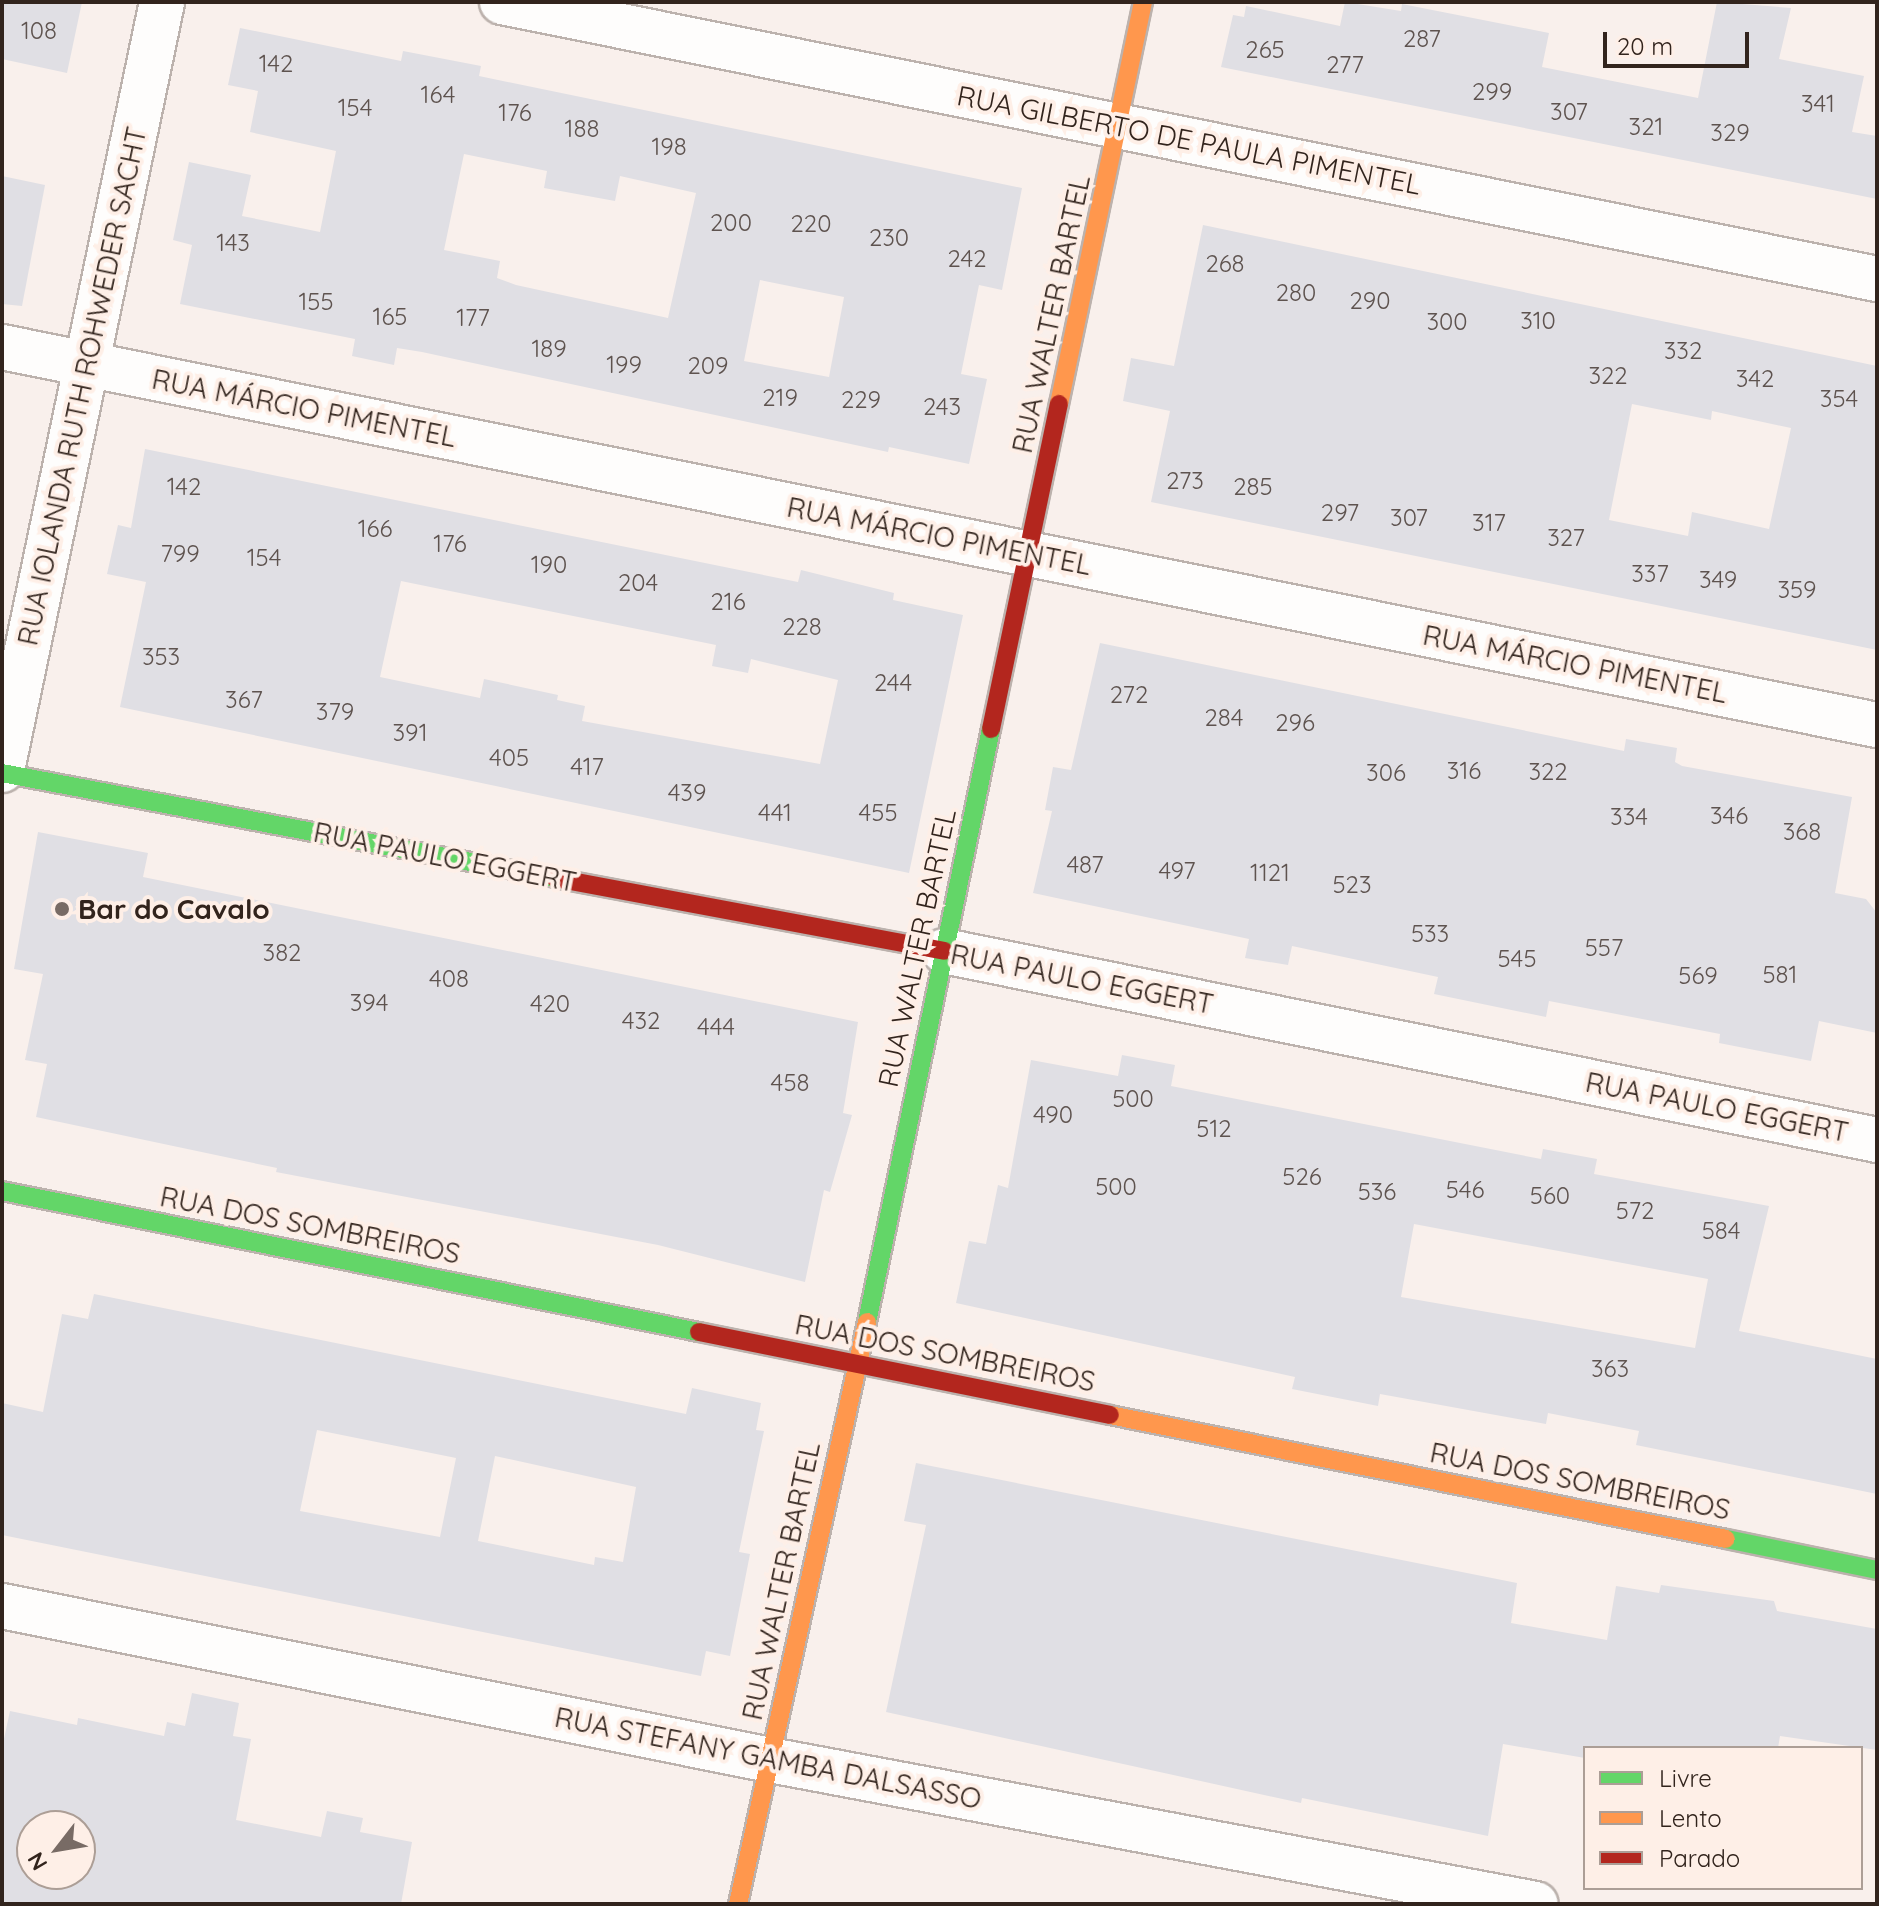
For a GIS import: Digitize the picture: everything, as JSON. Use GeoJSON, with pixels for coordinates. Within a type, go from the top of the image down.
{"type":"FeatureCollection","features":[{"type":"Feature","properties":{"kind":"street","name":"RUA IOLANDA RUTH ROHWEDER SACHT"},"geometry":{"type":"LineString","coordinates":[[2,772],[162,2]]}},
{"type":"Feature","properties":{"kind":"street","name":"RUA GILBERTO DE PAULA PIMENTEL"},"geometry":{"type":"LineString","coordinates":[[502,2],[1877,279]]}},
{"type":"Feature","properties":{"kind":"street","name":"RUA WALTER BARTEL"},"geometry":{"type":"LineString","coordinates":[[738,1904],[858,1363],[1030,555],[1143,2]]}},
{"type":"Feature","properties":{"kind":"street","name":"RUA MÁRCIO PIMENTEL"},"geometry":{"type":"LineString","coordinates":[[2,347],[1877,725]]}},
{"type":"Feature","properties":{"kind":"street","name":"RUA PAULO EGGERT"},"geometry":{"type":"LineString","coordinates":[[2,772],[944,951],[1877,1140]]}},
{"type":"Feature","properties":{"kind":"street","name":"RUA DOS SOMBREIROS"},"geometry":{"type":"LineString","coordinates":[[2,1191],[1877,1570]]}},
{"type":"Feature","properties":{"kind":"street","name":"RUA STEFANY GAMBA DALSASSO"},"geometry":{"type":"LineString","coordinates":[[2,1606],[770,1760],[1536,1904]]}},
{"type":"Feature","properties":{"kind":"building"},"geometry":{"type":"Polygon","coordinates":[[[2,2],[82,2],[67,73],[2,59],[2,2]]]}},
{"type":"Feature","properties":{"kind":"building"},"geometry":{"type":"Polygon","coordinates":[[[1345,2],[1401,11],[1402,4],[1549,33],[1542,67],[1698,98],[1717,2],[1791,8],[1779,59],[1864,76],[1852,132],[1877,136],[1877,199],[1221,67],[1233,15],[1244,17],[1246,6],[1340,26],[1345,2]]]}},
{"type":"Feature","properties":{"kind":"building"},"geometry":{"type":"Polygon","coordinates":[[[240,28],[401,61],[403,51],[481,66],[479,76],[1022,188],[1002,290],[979,285],[961,374],[987,379],[969,464],[889,447],[888,452],[422,352],[397,348],[394,365],[352,356],[355,339],[180,304],[192,245],[173,240],[189,162],[251,175],[242,216],[320,232],[336,151],[250,132],[258,91],[228,85],[240,28]],[[464,154],[444,250],[500,261],[497,278],[516,285],[668,318],[696,193],[620,176],[615,201],[544,188],[547,171],[464,154]],[[760,280],[744,361],[829,377],[844,297],[760,280]]]}},
{"type":"Feature","properties":{"kind":"building"},"geometry":{"type":"Polygon","coordinates":[[[2,176],[45,185],[22,306],[2,304],[2,176]]]}},
{"type":"Feature","properties":{"kind":"building"},"geometry":{"type":"Polygon","coordinates":[[[1203,225],[1877,366],[1877,650],[1151,502],[1170,411],[1123,401],[1131,358],[1174,366],[1203,225]],[[1632,404],[1609,520],[1688,536],[1692,512],[1769,529],[1791,428],[1712,411],[1711,420],[1632,404]]]}},
{"type":"Feature","properties":{"kind":"building"},"geometry":{"type":"Polygon","coordinates":[[[145,449],[798,582],[801,570],[894,593],[893,600],[963,615],[909,873],[120,707],[146,582],[107,574],[118,525],[131,528],[145,449]],[[401,581],[380,677],[480,698],[484,679],[558,695],[557,700],[585,706],[582,721],[820,764],[838,680],[751,659],[748,673],[712,666],[716,645],[401,581]]]}},
{"type":"Feature","properties":{"kind":"building"},"geometry":{"type":"Polygon","coordinates":[[[1100,643],[1624,751],[1626,739],[1677,748],[1675,762],[1682,766],[1852,797],[1835,893],[1866,899],[1877,913],[1877,1033],[1819,1021],[1811,1061],[1719,1043],[1720,1034],[1549,1001],[1546,1017],[1434,994],[1438,977],[1292,946],[1288,965],[1245,958],[1249,939],[1033,893],[1052,811],[1045,810],[1053,767],[1071,770],[1100,643]]]}},
{"type":"Feature","properties":{"kind":"building"},"geometry":{"type":"Polygon","coordinates":[[[38,832],[148,853],[143,877],[858,1022],[843,1113],[852,1115],[830,1192],[824,1190],[805,1282],[658,1245],[276,1172],[277,1168],[36,1117],[47,1064],[25,1060],[43,974],[14,969],[38,832]]]}},
{"type":"Feature","properties":{"kind":"building"},"geometry":{"type":"Polygon","coordinates":[[[1122,1055],[1175,1065],[1171,1086],[1541,1159],[1543,1149],[1597,1159],[1594,1174],[1769,1206],[1739,1331],[1877,1359],[1877,1494],[1636,1445],[1639,1431],[1548,1413],[1546,1424],[1380,1394],[1378,1406],[1292,1389],[1295,1377],[956,1303],[969,1241],[986,1244],[998,1185],[1008,1188],[1031,1060],[1118,1076],[1122,1055]],[[1414,1224],[1401,1297],[1695,1348],[1708,1279],[1414,1224]]]}},
{"type":"Feature","properties":{"kind":"building"},"geometry":{"type":"Polygon","coordinates":[[[94,1294],[686,1414],[692,1388],[761,1403],[756,1430],[764,1431],[739,1552],[750,1554],[730,1656],[706,1651],[701,1676],[2,1535],[2,1403],[43,1412],[62,1314],[88,1319],[94,1294]],[[317,1430],[300,1511],[440,1537],[456,1458],[317,1430]],[[495,1456],[478,1541],[594,1565],[595,1557],[623,1562],[636,1487],[495,1456]]]}},
{"type":"Feature","properties":{"kind":"building"},"geometry":{"type":"Polygon","coordinates":[[[916,1463],[1517,1583],[1511,1623],[1607,1640],[1616,1586],[1659,1593],[1661,1585],[1774,1601],[1777,1611],[1877,1629],[1877,1750],[1780,1736],[1778,1746],[1583,1746],[1583,1758],[1503,1744],[1488,1836],[1302,1798],[1301,1803],[886,1712],[926,1525],[904,1521],[916,1463]]]}},
{"type":"Feature","properties":{"kind":"building"},"geometry":{"type":"Polygon","coordinates":[[[192,1693],[239,1703],[233,1736],[251,1739],[236,1820],[321,1837],[327,1811],[363,1818],[360,1832],[412,1842],[401,1904],[2,1904],[2,1748],[10,1711],[77,1725],[78,1718],[164,1736],[167,1722],[185,1726],[192,1693]]]}},
{"type":"Feature","properties":{"kind":"traffic: fast"},"geometry":{"type":"LineString","coordinates":[[867,1322],[991,729]]}},
{"type":"Feature","properties":{"kind":"traffic: fast"},"geometry":{"type":"LineString","coordinates":[[2,773],[555,878]]}},
{"type":"Feature","properties":{"kind":"traffic: fast"},"geometry":{"type":"LineString","coordinates":[[2,1191],[699,1332]]}},
{"type":"Feature","properties":{"kind":"traffic: fast"},"geometry":{"type":"LineString","coordinates":[[1726,1539],[1877,1570]]}},
{"type":"Feature","properties":{"kind":"traffic: slow"},"geometry":{"type":"LineString","coordinates":[[1059,404],[1143,2]]}},
{"type":"Feature","properties":{"kind":"traffic: slow"},"geometry":{"type":"LineString","coordinates":[[738,1904],[867,1322]]}},
{"type":"Feature","properties":{"kind":"traffic: slow"},"geometry":{"type":"LineString","coordinates":[[1110,1415],[1726,1539]]}},
{"type":"Feature","properties":{"kind":"traffic: jam"},"geometry":{"type":"LineString","coordinates":[[991,729],[1059,404]]}},
{"type":"Feature","properties":{"kind":"traffic: jam"},"geometry":{"type":"LineString","coordinates":[[555,878],[944,951]]}},
{"type":"Feature","properties":{"kind":"traffic: jam"},"geometry":{"type":"LineString","coordinates":[[699,1332],[1110,1415]]}},
{"type":"Feature","properties":{"kind":"place","name":"Bar do Cavalo"},"geometry":{"type":"Point","coordinates":[62,909]}}]}
